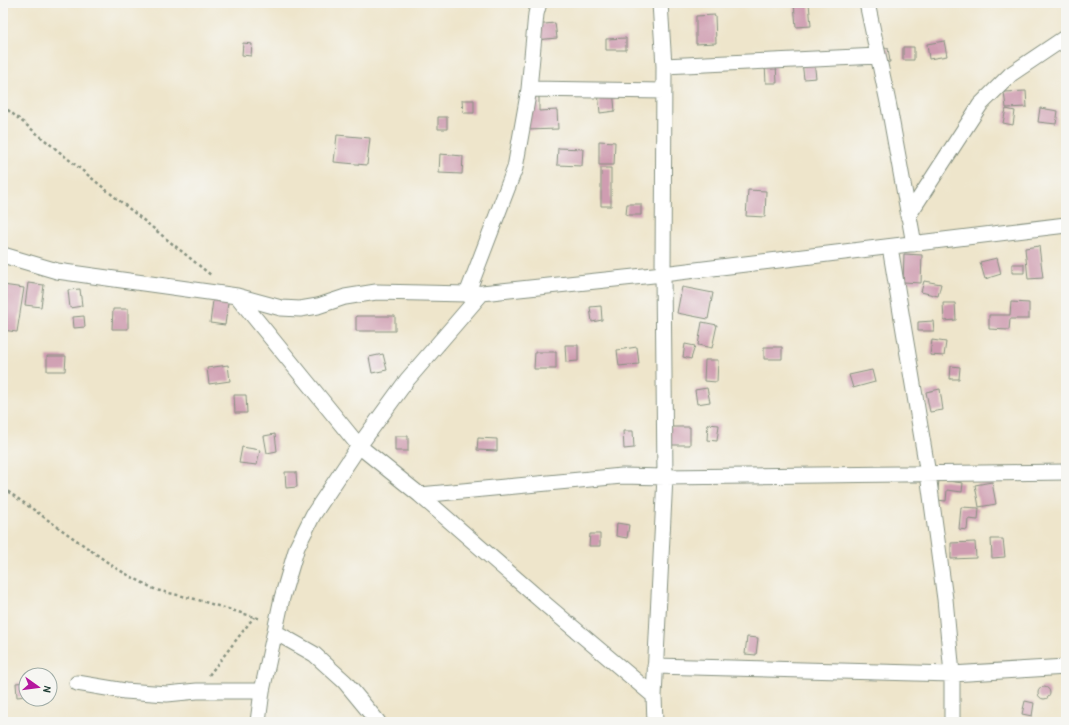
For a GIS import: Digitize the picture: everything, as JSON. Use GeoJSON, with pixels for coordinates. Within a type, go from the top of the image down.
{"type":"FeatureCollection","features":[{"type":"Feature","properties":{"kind":"street"},"geometry":{"type":"LineString","coordinates":[[467,294],[515,168],[529,89],[536,14],[539,3]]}},
{"type":"Feature","properties":{"kind":"street"},"geometry":{"type":"LineString","coordinates":[[655,722],[655,666],[665,477],[663,274],[664,66],[660,3]]}},
{"type":"Feature","properties":{"kind":"street"},"geometry":{"type":"LineString","coordinates":[[867,3],[889,106],[914,244]]}},
{"type":"Feature","properties":{"kind":"street"},"geometry":{"type":"LineString","coordinates":[[908,216],[980,105],[1011,74],[1066,37]]}},
{"type":"Feature","properties":{"kind":"street"},"geometry":{"type":"LineString","coordinates":[[664,66],[878,56]]}},
{"type":"Feature","properties":{"kind":"street"},"geometry":{"type":"LineString","coordinates":[[529,89],[664,91]]}},
{"type":"Feature","properties":{"kind":"street"},"geometry":{"type":"LineString","coordinates":[[3,256],[57,272],[237,296],[281,308],[300,310],[345,297],[376,292],[482,293],[663,274],[1066,225]]}},
{"type":"Feature","properties":{"kind":"street"},"geometry":{"type":"LineString","coordinates":[[890,247],[928,474],[945,599],[952,674],[952,722]]}},
{"type":"Feature","properties":{"kind":"street"},"geometry":{"type":"LineString","coordinates":[[262,719],[262,691],[282,598],[297,547],[313,515],[359,446],[407,380],[482,293]]}},
{"type":"Feature","properties":{"kind":"street"},"geometry":{"type":"LineString","coordinates":[[237,296],[359,446],[420,495],[545,604],[654,696]]}},
{"type":"Feature","properties":{"kind":"street"},"geometry":{"type":"LineString","coordinates":[[420,495],[622,476],[665,477],[1066,472]]}},
{"type":"Feature","properties":{"kind":"street"},"geometry":{"type":"LineString","coordinates":[[276,628],[314,654],[344,682],[378,722]]}},
{"type":"Feature","properties":{"kind":"street"},"geometry":{"type":"LineString","coordinates":[[655,666],[952,674],[1066,667]]}},
{"type":"Feature","properties":{"kind":"street"},"geometry":{"type":"LineString","coordinates":[[77,683],[125,691],[167,694],[197,691],[262,691]]}},
{"type":"Feature","properties":{"kind":"path"},"geometry":{"type":"LineString","coordinates":[[3,106],[213,276]]}},
{"type":"Feature","properties":{"kind":"path"},"geometry":{"type":"LineString","coordinates":[[3,488],[116,569],[156,590],[194,598],[254,617],[276,628]]}},
{"type":"Feature","properties":{"kind":"path"},"geometry":{"type":"LineString","coordinates":[[197,691],[254,617]]}},
{"type":"Feature","properties":{"kind":"building"},"geometry":{"type":"Polygon","coordinates":[[[794,3],[809,3],[811,26],[796,27],[794,3]]]}},
{"type":"Feature","properties":{"kind":"building"},"geometry":{"type":"Polygon","coordinates":[[[880,3],[905,3],[905,4],[880,5],[880,3]]]}},
{"type":"Feature","properties":{"kind":"building"},"geometry":{"type":"Polygon","coordinates":[[[715,15],[716,43],[696,44],[696,16],[715,15]]]}},
{"type":"Feature","properties":{"kind":"building"},"geometry":{"type":"Polygon","coordinates":[[[555,23],[557,38],[536,40],[534,25],[555,23]]]}},
{"type":"Feature","properties":{"kind":"building"},"geometry":{"type":"Polygon","coordinates":[[[626,38],[626,50],[606,50],[606,39],[626,38]]]}},
{"type":"Feature","properties":{"kind":"building"},"geometry":{"type":"Polygon","coordinates":[[[944,41],[947,56],[929,59],[927,44],[944,41]]]}},
{"type":"Feature","properties":{"kind":"building"},"geometry":{"type":"Polygon","coordinates":[[[243,43],[252,44],[251,56],[242,55],[243,43]]]}},
{"type":"Feature","properties":{"kind":"building"},"geometry":{"type":"Polygon","coordinates":[[[903,47],[914,47],[914,60],[903,60],[903,47]]]}},
{"type":"Feature","properties":{"kind":"building"},"geometry":{"type":"Polygon","coordinates":[[[888,48],[890,62],[881,63],[879,49],[888,48]]]}},
{"type":"Feature","properties":{"kind":"building"},"geometry":{"type":"Polygon","coordinates":[[[814,61],[816,78],[804,79],[802,62],[814,61]]]}},
{"type":"Feature","properties":{"kind":"building"},"geometry":{"type":"Polygon","coordinates":[[[765,64],[776,64],[777,83],[766,83],[765,64]]]}},
{"type":"Feature","properties":{"kind":"building"},"geometry":{"type":"Polygon","coordinates":[[[613,90],[615,111],[600,113],[598,92],[613,90]]]}},
{"type":"Feature","properties":{"kind":"building"},"geometry":{"type":"Polygon","coordinates":[[[539,91],[539,111],[557,110],[558,129],[526,130],[524,92],[539,91]]]}},
{"type":"Feature","properties":{"kind":"building"},"geometry":{"type":"Polygon","coordinates":[[[1026,91],[1027,107],[1006,108],[1004,92],[1026,91]]]}},
{"type":"Feature","properties":{"kind":"building"},"geometry":{"type":"Polygon","coordinates":[[[462,100],[474,100],[474,113],[463,113],[462,100]]]}},
{"type":"Feature","properties":{"kind":"building"},"geometry":{"type":"Polygon","coordinates":[[[1040,108],[1058,111],[1056,124],[1038,122],[1040,108]]]}},
{"type":"Feature","properties":{"kind":"building"},"geometry":{"type":"Polygon","coordinates":[[[1006,109],[1015,111],[1013,125],[1003,123],[1006,109]]]}},
{"type":"Feature","properties":{"kind":"building"},"geometry":{"type":"Polygon","coordinates":[[[438,117],[447,117],[447,129],[438,129],[438,117]]]}},
{"type":"Feature","properties":{"kind":"building"},"geometry":{"type":"Polygon","coordinates":[[[337,135],[370,138],[367,165],[334,162],[337,135]]]}},
{"type":"Feature","properties":{"kind":"building"},"geometry":{"type":"Polygon","coordinates":[[[599,141],[615,142],[614,165],[599,165],[599,141]]]}},
{"type":"Feature","properties":{"kind":"building"},"geometry":{"type":"Polygon","coordinates":[[[558,148],[583,149],[582,166],[557,165],[558,148]]]}},
{"type":"Feature","properties":{"kind":"building"},"geometry":{"type":"Polygon","coordinates":[[[440,154],[463,156],[462,174],[439,173],[440,154]]]}},
{"type":"Feature","properties":{"kind":"building"},"geometry":{"type":"Polygon","coordinates":[[[601,168],[611,168],[611,206],[601,206],[601,168]]]}},
{"type":"Feature","properties":{"kind":"building"},"geometry":{"type":"Polygon","coordinates":[[[748,190],[766,191],[765,217],[746,216],[748,190]]]}},
{"type":"Feature","properties":{"kind":"building"},"geometry":{"type":"Polygon","coordinates":[[[627,204],[641,204],[641,215],[626,215],[627,204]]]}},
{"type":"Feature","properties":{"kind":"building"},"geometry":{"type":"Polygon","coordinates":[[[1039,246],[1043,278],[1028,279],[1025,248],[1039,246]]]}},
{"type":"Feature","properties":{"kind":"building"},"geometry":{"type":"Polygon","coordinates":[[[904,254],[922,255],[921,283],[903,282],[904,254]]]}},
{"type":"Feature","properties":{"kind":"building"},"geometry":{"type":"Polygon","coordinates":[[[997,258],[1001,274],[985,279],[980,262],[997,258]]]}},
{"type":"Feature","properties":{"kind":"building"},"geometry":{"type":"Polygon","coordinates":[[[1012,264],[1024,264],[1024,273],[1012,273],[1012,264]]]}},
{"type":"Feature","properties":{"kind":"building"},"geometry":{"type":"Polygon","coordinates":[[[924,281],[941,284],[938,296],[921,292],[924,281]]]}},
{"type":"Feature","properties":{"kind":"building"},"geometry":{"type":"Polygon","coordinates":[[[28,283],[44,285],[41,307],[25,305],[28,283]]]}},
{"type":"Feature","properties":{"kind":"building"},"geometry":{"type":"Polygon","coordinates":[[[3,285],[24,288],[17,332],[3,330],[3,285]]]}},
{"type":"Feature","properties":{"kind":"building"},"geometry":{"type":"Polygon","coordinates":[[[682,287],[713,293],[708,319],[677,313],[682,287]]]}},
{"type":"Feature","properties":{"kind":"building"},"geometry":{"type":"Polygon","coordinates":[[[80,289],[82,306],[70,308],[68,290],[80,289]]]}},
{"type":"Feature","properties":{"kind":"building"},"geometry":{"type":"Polygon","coordinates":[[[214,293],[229,295],[225,325],[210,323],[214,293]]]}},
{"type":"Feature","properties":{"kind":"building"},"geometry":{"type":"Polygon","coordinates":[[[1011,302],[1029,303],[1029,319],[1010,319],[1009,330],[989,329],[989,315],[1010,315],[1011,302]]]}},
{"type":"Feature","properties":{"kind":"building"},"geometry":{"type":"Polygon","coordinates":[[[943,303],[955,303],[956,320],[944,321],[943,303]]]}},
{"type":"Feature","properties":{"kind":"building"},"geometry":{"type":"Polygon","coordinates":[[[601,306],[602,320],[592,322],[590,307],[601,306]]]}},
{"type":"Feature","properties":{"kind":"building"},"geometry":{"type":"Polygon","coordinates":[[[113,309],[128,309],[128,329],[112,329],[113,309]]]}},
{"type":"Feature","properties":{"kind":"building"},"geometry":{"type":"Polygon","coordinates":[[[84,316],[85,327],[74,328],[73,317],[84,316]]]}},
{"type":"Feature","properties":{"kind":"building"},"geometry":{"type":"Polygon","coordinates":[[[356,316],[395,316],[395,331],[356,331],[356,316]]]}},
{"type":"Feature","properties":{"kind":"building"},"geometry":{"type":"Polygon","coordinates":[[[933,321],[934,331],[918,331],[918,322],[933,321]]]}},
{"type":"Feature","properties":{"kind":"building"},"geometry":{"type":"Polygon","coordinates":[[[702,322],[717,325],[712,348],[698,345],[702,322]]]}},
{"type":"Feature","properties":{"kind":"building"},"geometry":{"type":"Polygon","coordinates":[[[932,340],[946,342],[944,356],[930,355],[932,340]]]}},
{"type":"Feature","properties":{"kind":"building"},"geometry":{"type":"Polygon","coordinates":[[[685,344],[695,346],[691,359],[683,357],[685,344]]]}},
{"type":"Feature","properties":{"kind":"building"},"geometry":{"type":"Polygon","coordinates":[[[565,345],[578,345],[578,361],[566,362],[565,345]]]}},
{"type":"Feature","properties":{"kind":"building"},"geometry":{"type":"Polygon","coordinates":[[[637,347],[639,364],[619,366],[617,350],[637,347]]]}},
{"type":"Feature","properties":{"kind":"building"},"geometry":{"type":"Polygon","coordinates":[[[764,347],[782,347],[782,359],[764,359],[764,347]]]}},
{"type":"Feature","properties":{"kind":"building"},"geometry":{"type":"Polygon","coordinates":[[[535,352],[556,352],[556,369],[534,369],[535,352]]]}},
{"type":"Feature","properties":{"kind":"building"},"geometry":{"type":"Polygon","coordinates":[[[383,354],[387,370],[372,373],[369,357],[383,354]]]}},
{"type":"Feature","properties":{"kind":"building"},"geometry":{"type":"Polygon","coordinates":[[[47,356],[66,356],[65,371],[47,371],[47,356]]]}},
{"type":"Feature","properties":{"kind":"building"},"geometry":{"type":"Polygon","coordinates":[[[705,360],[718,360],[717,382],[704,381],[705,360]]]}},
{"type":"Feature","properties":{"kind":"building"},"geometry":{"type":"Polygon","coordinates":[[[228,365],[230,381],[209,384],[207,368],[228,365]]]}},
{"type":"Feature","properties":{"kind":"building"},"geometry":{"type":"Polygon","coordinates":[[[951,366],[960,367],[959,379],[950,379],[951,366]]]}},
{"type":"Feature","properties":{"kind":"building"},"geometry":{"type":"Polygon","coordinates":[[[872,370],[875,382],[853,388],[849,375],[872,370]]]}},
{"type":"Feature","properties":{"kind":"building"},"geometry":{"type":"Polygon","coordinates":[[[707,388],[710,402],[697,404],[695,390],[707,388]]]}},
{"type":"Feature","properties":{"kind":"building"},"geometry":{"type":"Polygon","coordinates":[[[940,389],[943,410],[930,412],[926,392],[940,389]]]}},
{"type":"Feature","properties":{"kind":"building"},"geometry":{"type":"Polygon","coordinates":[[[234,395],[246,395],[247,413],[235,413],[234,395]]]}},
{"type":"Feature","properties":{"kind":"building"},"geometry":{"type":"Polygon","coordinates":[[[708,424],[719,425],[717,441],[707,440],[708,424]]]}},
{"type":"Feature","properties":{"kind":"building"},"geometry":{"type":"Polygon","coordinates":[[[669,427],[690,427],[690,445],[668,445],[669,427]]]}},
{"type":"Feature","properties":{"kind":"building"},"geometry":{"type":"Polygon","coordinates":[[[623,431],[633,431],[634,448],[624,449],[623,431]]]}},
{"type":"Feature","properties":{"kind":"building"},"geometry":{"type":"Polygon","coordinates":[[[275,434],[277,451],[267,453],[264,436],[275,434]]]}},
{"type":"Feature","properties":{"kind":"building"},"geometry":{"type":"Polygon","coordinates":[[[395,436],[408,436],[408,451],[395,451],[395,436]]]}},
{"type":"Feature","properties":{"kind":"building"},"geometry":{"type":"Polygon","coordinates":[[[478,438],[497,439],[497,451],[477,450],[478,438]]]}},
{"type":"Feature","properties":{"kind":"building"},"geometry":{"type":"Polygon","coordinates":[[[242,447],[260,450],[257,465],[239,463],[242,447]]]}},
{"type":"Feature","properties":{"kind":"building"},"geometry":{"type":"Polygon","coordinates":[[[285,472],[296,472],[297,487],[286,488],[285,472]]]}},
{"type":"Feature","properties":{"kind":"building"},"geometry":{"type":"Polygon","coordinates":[[[939,480],[963,483],[962,492],[947,490],[946,501],[937,500],[939,480]]]}},
{"type":"Feature","properties":{"kind":"building"},"geometry":{"type":"Polygon","coordinates":[[[992,482],[996,504],[979,507],[975,485],[992,482]]]}},
{"type":"Feature","properties":{"kind":"building"},"geometry":{"type":"Polygon","coordinates":[[[961,507],[979,508],[978,520],[968,519],[967,530],[959,529],[961,507]]]}},
{"type":"Feature","properties":{"kind":"building"},"geometry":{"type":"Polygon","coordinates":[[[617,523],[629,525],[627,538],[616,536],[617,523]]]}},
{"type":"Feature","properties":{"kind":"building"},"geometry":{"type":"Polygon","coordinates":[[[590,534],[600,534],[600,546],[589,546],[590,534]]]}},
{"type":"Feature","properties":{"kind":"building"},"geometry":{"type":"Polygon","coordinates":[[[991,539],[1003,539],[1005,557],[992,558],[991,539]]]}},
{"type":"Feature","properties":{"kind":"building"},"geometry":{"type":"Polygon","coordinates":[[[975,542],[976,558],[951,559],[951,543],[975,542]]]}},
{"type":"Feature","properties":{"kind":"building"},"geometry":{"type":"Polygon","coordinates":[[[747,637],[758,638],[756,655],[745,654],[747,637]]]}},
{"type":"Feature","properties":{"kind":"building"},"geometry":{"type":"Polygon","coordinates":[[[16,683],[18,683],[17,697],[16,683]]]}},
{"type":"Feature","properties":{"kind":"building"},"geometry":{"type":"Polygon","coordinates":[[[1042,687],[1046,687],[1050,693],[1046,699],[1042,699],[1038,695],[1038,691],[1042,687]]]}},
{"type":"Feature","properties":{"kind":"building"},"geometry":{"type":"Polygon","coordinates":[[[1025,701],[1034,703],[1032,716],[1022,714],[1025,701]]]}}]}
